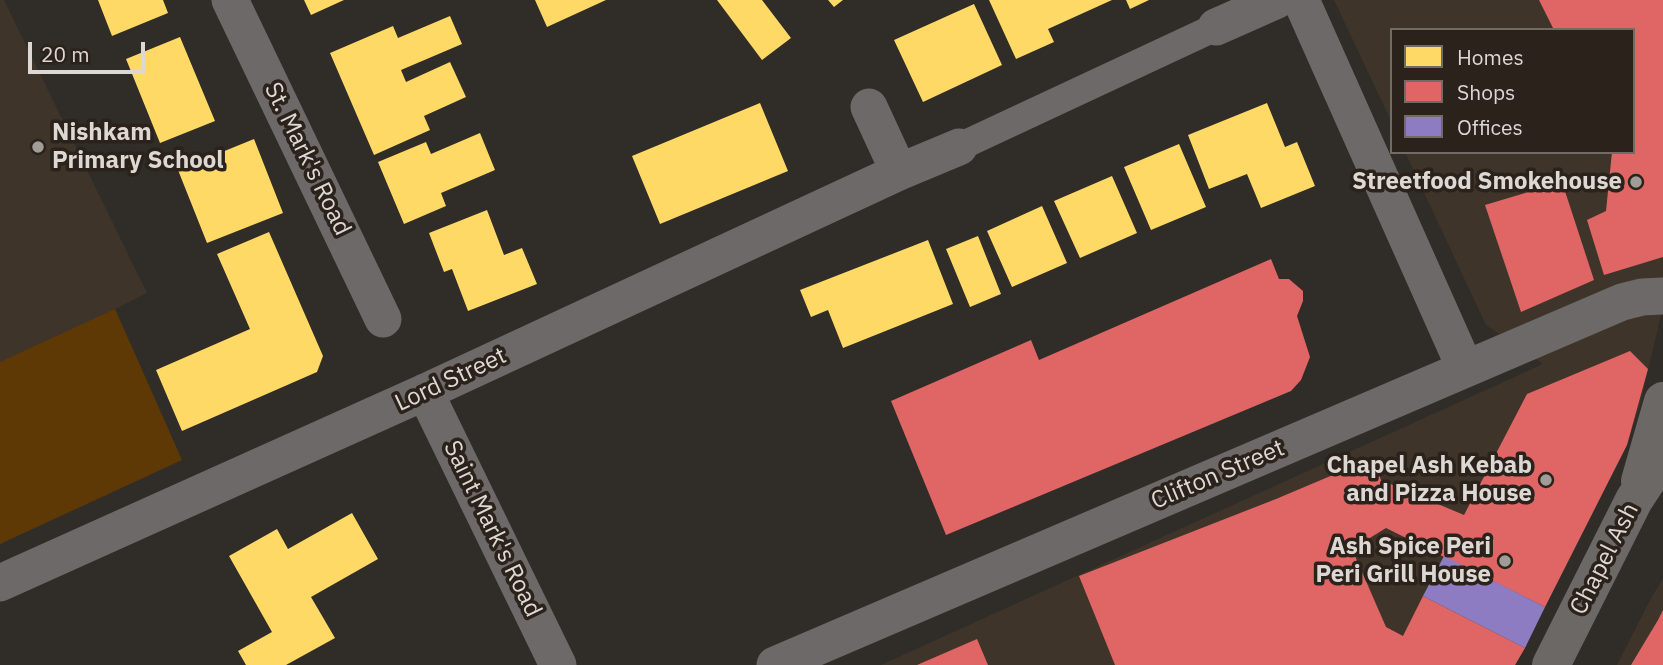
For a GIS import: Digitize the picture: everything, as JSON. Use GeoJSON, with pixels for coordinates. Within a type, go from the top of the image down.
{"type":"FeatureCollection","features":[{"type":"Feature","properties":{"kind":"highway"},"geometry":{"type":"LineString","coordinates":[[1634,500],[1663,401]]}},
{"type":"Feature","properties":{"kind":"highway","name":"Chapel Ash"},"geometry":{"type":"LineString","coordinates":[[1551,665],[1634,500],[1663,456]]}},
{"type":"Feature","properties":{"kind":"street","name":"St. Mark's Road"},"geometry":{"type":"LineString","coordinates":[[230,0],[383,319]]}},
{"type":"Feature","properties":{"kind":"street"},"geometry":{"type":"LineString","coordinates":[[959,147],[1277,0]]}},
{"type":"Feature","properties":{"kind":"street"},"geometry":{"type":"LineString","coordinates":[[1301,0],[1465,368]]}},
{"type":"Feature","properties":{"kind":"street"},"geometry":{"type":"LineString","coordinates":[[869,107],[899,172]]}},
{"type":"Feature","properties":{"kind":"street","name":"Lord Street"},"geometry":{"type":"LineString","coordinates":[[0,583],[959,147]]}},
{"type":"Feature","properties":{"kind":"street","name":"Clifton Street"},"geometry":{"type":"LineString","coordinates":[[775,665],[1622,302],[1663,296]]}},
{"type":"Feature","properties":{"kind":"street","name":"Saint Mark's Road"},"geometry":{"type":"LineString","coordinates":[[425,392],[558,665]]}},
{"type":"Feature","properties":{"kind":"shaded area","name":"Nishkam Primary School"},"geometry":{"type":"Polygon","coordinates":[[[0,0],[4,0],[147,293],[115,309],[182,460],[0,544],[0,0]]]}},
{"type":"Feature","properties":{"kind":"shaded area"},"geometry":{"type":"Polygon","coordinates":[[[1334,0],[1663,0],[1663,306],[1640,405],[1627,445],[1516,665],[881,665],[1543,364],[1486,325],[1406,154],[1635,154],[1635,28],[1390,28],[1390,119],[1334,0]]]}},
{"type":"Feature","properties":{"kind":"shaded area"},"geometry":{"type":"Polygon","coordinates":[[[115,309],[182,460],[0,544],[0,362],[115,309]]]}},
{"type":"Feature","properties":{"kind":"shaded area"},"geometry":{"type":"Polygon","coordinates":[[[1663,578],[1663,665],[1617,665],[1650,600],[1663,578]]]}},
{"type":"Feature","properties":{"kind":"building: Homes"},"geometry":{"type":"Polygon","coordinates":[[[98,0],[163,0],[168,13],[112,36],[98,0]]]}},
{"type":"Feature","properties":{"kind":"building: Homes"},"geometry":{"type":"Polygon","coordinates":[[[304,0],[344,0],[311,15],[304,0]]]}},
{"type":"Feature","properties":{"kind":"building: Homes"},"geometry":{"type":"Polygon","coordinates":[[[535,0],[606,0],[547,27],[535,0]]]}},
{"type":"Feature","properties":{"kind":"building: Homes"},"geometry":{"type":"Polygon","coordinates":[[[717,0],[762,0],[791,38],[762,60],[717,0]]]}},
{"type":"Feature","properties":{"kind":"building: Homes"},"geometry":{"type":"Polygon","coordinates":[[[828,0],[843,0],[834,7],[828,0]]]}},
{"type":"Feature","properties":{"kind":"building: Homes"},"geometry":{"type":"Polygon","coordinates":[[[989,0],[1112,0],[1048,29],[1054,42],[1016,59],[989,0]]]}},
{"type":"Feature","properties":{"kind":"building: Homes"},"geometry":{"type":"Polygon","coordinates":[[[1126,0],[1149,0],[1130,9],[1126,0]]]}},
{"type":"Feature","properties":{"kind":"building: Homes"},"geometry":{"type":"Polygon","coordinates":[[[974,4],[1002,65],[923,102],[894,40],[974,4]]]}},
{"type":"Feature","properties":{"kind":"building: Homes"},"geometry":{"type":"Polygon","coordinates":[[[450,16],[462,44],[401,70],[406,82],[450,62],[466,97],[424,116],[430,130],[374,155],[330,53],[393,26],[398,38],[450,16]]]}},
{"type":"Feature","properties":{"kind":"building: Homes"},"geometry":{"type":"Polygon","coordinates":[[[180,37],[215,121],[160,143],[126,59],[180,37]]]}},
{"type":"Feature","properties":{"kind":"building: Homes"},"geometry":{"type":"Polygon","coordinates":[[[760,103],[788,171],[660,224],[632,156],[760,103]]]}},
{"type":"Feature","properties":{"kind":"building: Homes"},"geometry":{"type":"Polygon","coordinates":[[[1267,103],[1285,147],[1297,142],[1315,186],[1261,208],[1247,174],[1209,189],[1188,135],[1267,103]]]}},
{"type":"Feature","properties":{"kind":"building: Homes"},"geometry":{"type":"Polygon","coordinates":[[[480,133],[495,170],[441,193],[446,206],[404,224],[378,162],[426,142],[431,154],[480,133]]]}},
{"type":"Feature","properties":{"kind":"building: Homes"},"geometry":{"type":"Polygon","coordinates":[[[254,139],[283,213],[207,243],[178,170],[254,139]]]}},
{"type":"Feature","properties":{"kind":"building: Homes"},"geometry":{"type":"Polygon","coordinates":[[[1179,144],[1206,207],[1151,230],[1124,167],[1179,144]]]}},
{"type":"Feature","properties":{"kind":"building: Homes"},"geometry":{"type":"Polygon","coordinates":[[[1112,176],[1137,233],[1080,258],[1054,201],[1112,176]]]}},
{"type":"Feature","properties":{"kind":"building: Homes"},"geometry":{"type":"Polygon","coordinates":[[[1042,206],[1067,263],[1012,287],[987,231],[1042,206]]]}},
{"type":"Feature","properties":{"kind":"building: Homes"},"geometry":{"type":"Polygon","coordinates":[[[487,210],[504,255],[522,248],[537,284],[468,311],[452,269],[444,272],[429,233],[487,210]]]}},
{"type":"Feature","properties":{"kind":"building: Homes"},"geometry":{"type":"Polygon","coordinates":[[[269,232],[323,356],[317,372],[182,431],[156,370],[250,329],[217,254],[269,232]]]}},
{"type":"Feature","properties":{"kind":"building: Homes"},"geometry":{"type":"Polygon","coordinates":[[[978,236],[1001,294],[970,307],[946,249],[978,236]]]}},
{"type":"Feature","properties":{"kind":"building: Homes"},"geometry":{"type":"Polygon","coordinates":[[[928,240],[953,304],[843,348],[828,310],[811,317],[800,290],[928,240]]]}},
{"type":"Feature","properties":{"kind":"building: Homes"},"geometry":{"type":"Polygon","coordinates":[[[352,513],[378,559],[311,597],[335,638],[286,665],[246,665],[238,651],[272,632],[229,556],[277,529],[288,549],[352,513]]]}},
{"type":"Feature","properties":{"kind":"building: Shops"},"geometry":{"type":"Polygon","coordinates":[[[1539,0],[1663,0],[1663,257],[1604,275],[1587,220],[1606,211],[1612,154],[1635,154],[1635,28],[1553,28],[1539,0]]]}},
{"type":"Feature","properties":{"kind":"building: Shops"},"geometry":{"type":"Polygon","coordinates":[[[1562,182],[1594,280],[1521,312],[1485,205],[1562,182]]]}},
{"type":"Feature","properties":{"kind":"building: Shops"},"geometry":{"type":"Polygon","coordinates":[[[1271,259],[1279,279],[1289,279],[1303,291],[1303,301],[1297,316],[1310,357],[1301,380],[1291,391],[946,535],[891,401],[1031,340],[1039,360],[1271,259]]]}},
{"type":"Feature","properties":{"kind":"building: Shops"},"geometry":{"type":"Polygon","coordinates":[[[1630,351],[1648,369],[1627,445],[1545,607],[1386,528],[1352,549],[1386,627],[1403,636],[1423,596],[1525,648],[1515,665],[1115,665],[1079,576],[1373,458],[1381,480],[1464,515],[1527,394],[1630,351]]]}},
{"type":"Feature","properties":{"kind":"building: Shops"},"geometry":{"type":"Polygon","coordinates":[[[1663,610],[1663,665],[1631,665],[1658,620],[1663,610]]]}},
{"type":"Feature","properties":{"kind":"building: Shops"},"geometry":{"type":"Polygon","coordinates":[[[977,639],[988,665],[917,665],[977,639]]]}},
{"type":"Feature","properties":{"kind":"building: Offices"},"geometry":{"type":"Polygon","coordinates":[[[1444,556],[1545,607],[1525,648],[1423,596],[1444,556]]]}},
{"type":"Feature","properties":{"kind":"place","name":"Nishkam Primary School"},"geometry":{"type":"Point","coordinates":[38,147]}},
{"type":"Feature","properties":{"kind":"place","name":"Streetfood Smokehouse"},"geometry":{"type":"Point","coordinates":[1636,182]}},
{"type":"Feature","properties":{"kind":"place","name":"Chapel Ash Kebab and Pizza House"},"geometry":{"type":"Point","coordinates":[1546,480]}},
{"type":"Feature","properties":{"kind":"place","name":"Ash Spice Peri Peri Grill House"},"geometry":{"type":"Point","coordinates":[1505,561]}}]}
